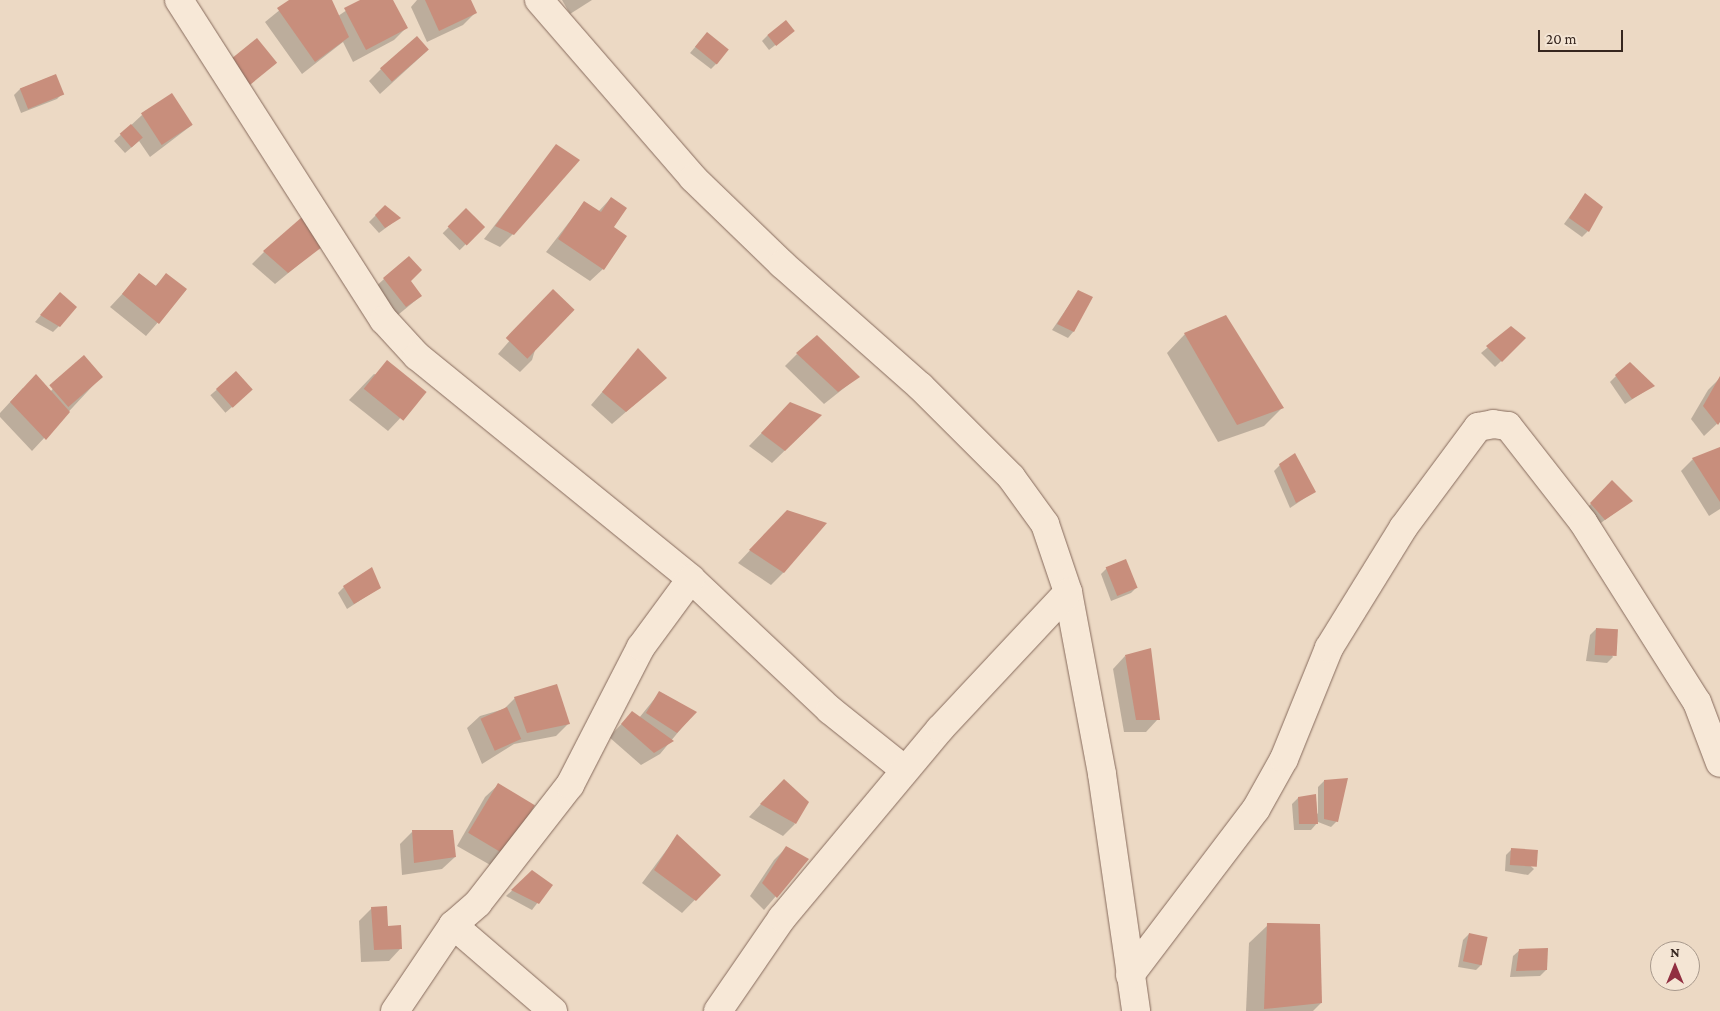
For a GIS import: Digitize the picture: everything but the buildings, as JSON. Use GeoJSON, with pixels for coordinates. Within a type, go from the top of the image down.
{"type":"FeatureCollection","features":[{"type":"Feature","properties":{"kind":"street"},"geometry":{"type":"LineString","coordinates":[[179,0],[384,320],[417,356],[691,579],[830,710],[905,770]]}},
{"type":"Feature","properties":{"kind":"street"},"geometry":{"type":"LineString","coordinates":[[539,0],[693,178],[782,264],[920,386],[1012,477],[1045,524],[1068,592],[1102,774],[1136,1011]]}},
{"type":"Feature","properties":{"kind":"street"},"geometry":{"type":"LineString","coordinates":[[1130,975],[1256,809],[1284,759],[1328,648],[1403,528],[1478,427],[1494,424],[1508,426],[1583,522],[1697,702],[1720,763]]}},
{"type":"Feature","properties":{"kind":"street"},"geometry":{"type":"LineString","coordinates":[[395,1011],[453,925],[478,904],[570,785],[641,647],[691,579]]}},
{"type":"Feature","properties":{"kind":"street"},"geometry":{"type":"LineString","coordinates":[[718,1011],[782,918],[905,770],[1068,592]]}},
{"type":"Feature","properties":{"kind":"street"},"geometry":{"type":"LineString","coordinates":[[453,925],[553,1011]]}}]}
